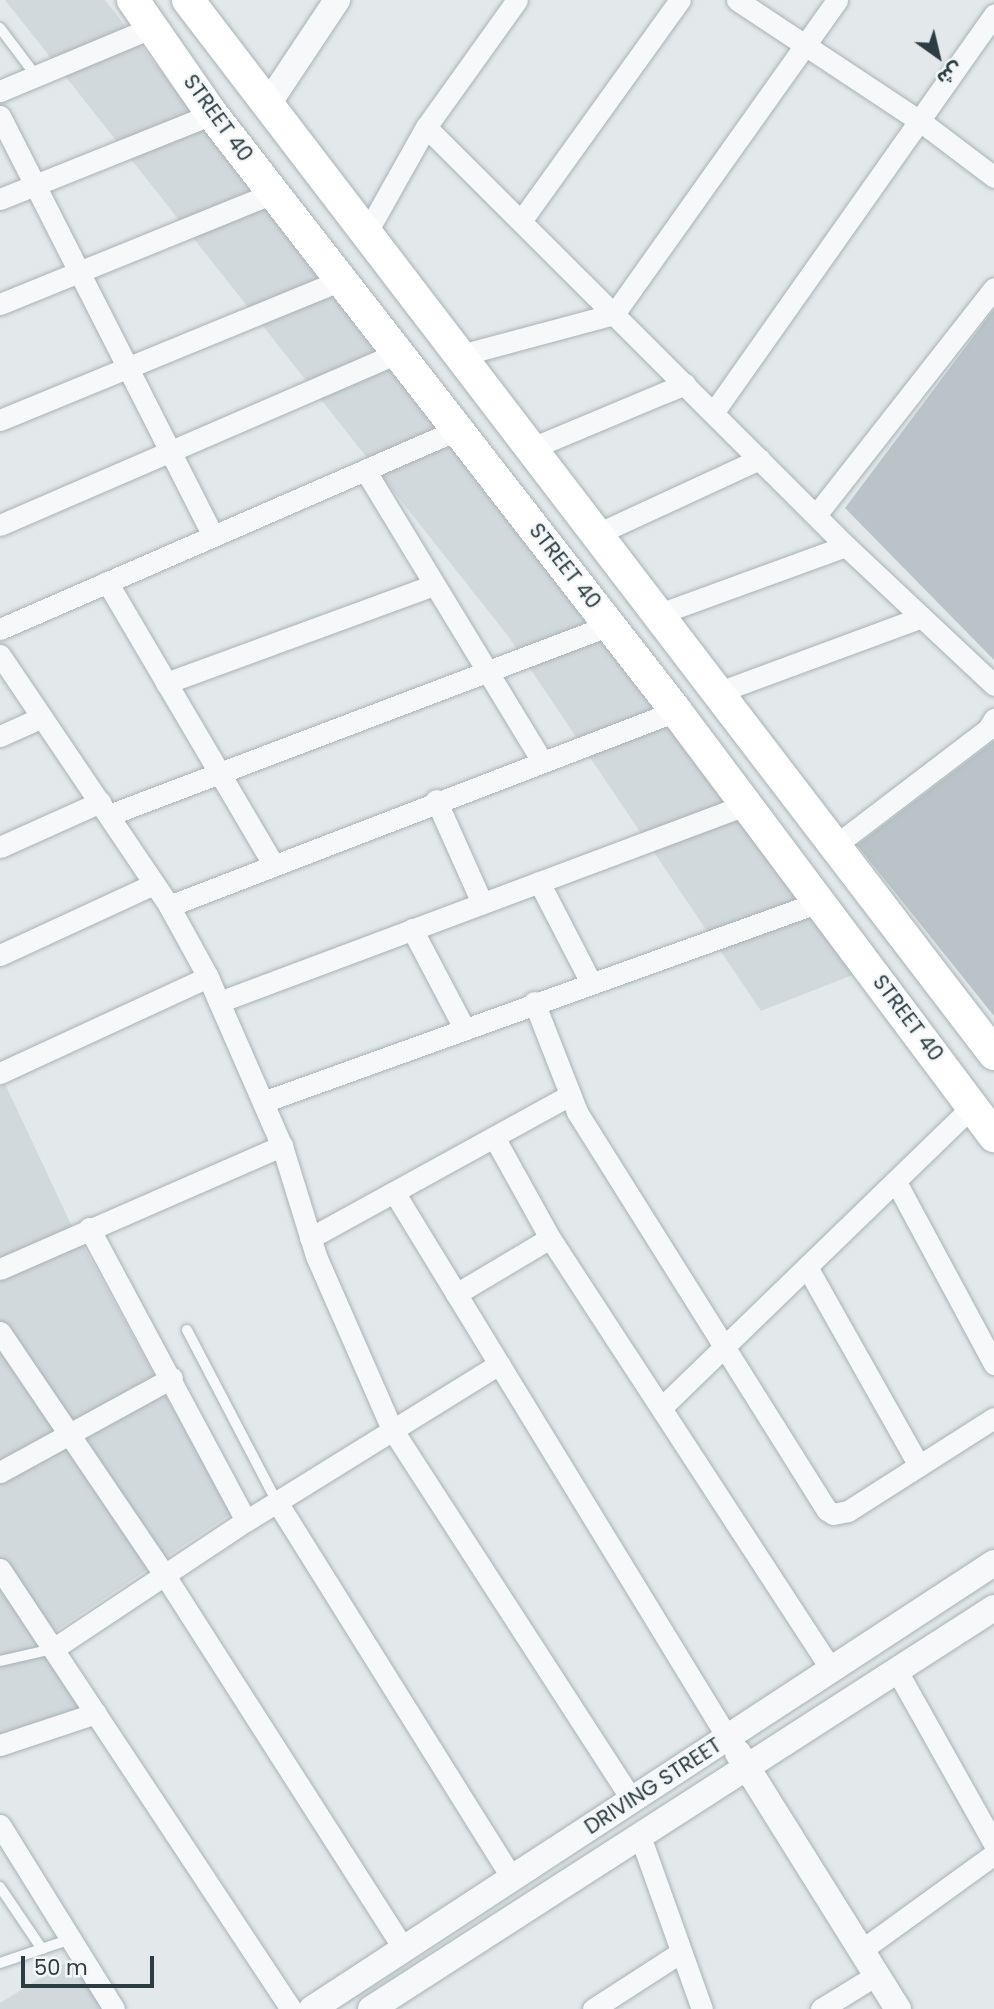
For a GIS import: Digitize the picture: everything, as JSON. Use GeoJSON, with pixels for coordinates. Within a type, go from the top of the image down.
{"type":"FeatureCollection","features":[{"type":"Feature","properties":{"kind":"main road","name":"STREET 40"},"geometry":{"type":"LineString","coordinates":[[134,0],[212,114],[748,804],[994,1136]]}},
{"type":"Feature","properties":{"kind":"main road"},"geometry":{"type":"LineString","coordinates":[[188,0],[837,844],[994,1054]]}},
{"type":"Feature","properties":{"kind":"main road"},"geometry":{"type":"LineString","coordinates":[[614,630],[646,627],[657,612]]}},
{"type":"Feature","properties":{"kind":"main road"},"geometry":{"type":"LineString","coordinates":[[652,679],[669,656],[691,656]]}},
{"type":"Feature","properties":{"kind":"street"},"geometry":{"type":"LineString","coordinates":[[268,104],[337,0]]}},
{"type":"Feature","properties":{"kind":"street"},"geometry":{"type":"LineString","coordinates":[[367,232],[426,127],[517,0]]}},
{"type":"Feature","properties":{"kind":"street"},"geometry":{"type":"LineString","coordinates":[[522,221],[680,0]]}},
{"type":"Feature","properties":{"kind":"street"},"geometry":{"type":"LineString","coordinates":[[737,0],[920,121],[994,177]]}},
{"type":"Feature","properties":{"kind":"street"},"geometry":{"type":"LineString","coordinates":[[460,355],[614,314],[837,0]]}},
{"type":"Feature","properties":{"kind":"street"},"geometry":{"type":"LineString","coordinates":[[713,413],[994,14]]}},
{"type":"Feature","properties":{"kind":"street"},"geometry":{"type":"LineString","coordinates":[[0,91],[34,73],[153,27]]}},
{"type":"Feature","properties":{"kind":"street"},"geometry":{"type":"LineString","coordinates":[[0,199],[212,114]]}},
{"type":"Feature","properties":{"kind":"street"},"geometry":{"type":"LineString","coordinates":[[0,116],[33,186],[214,536]]}},
{"type":"Feature","properties":{"kind":"street"},"geometry":{"type":"LineString","coordinates":[[426,127],[846,546],[994,685]]}},
{"type":"Feature","properties":{"kind":"street"},"geometry":{"type":"LineString","coordinates":[[0,304],[274,193]]}},
{"type":"Feature","properties":{"kind":"street"},"geometry":{"type":"LineString","coordinates":[[0,420],[129,370],[341,280]]}},
{"type":"Feature","properties":{"kind":"street"},"geometry":{"type":"LineString","coordinates":[[816,516],[994,288]]}},
{"type":"Feature","properties":{"kind":"street"},"geometry":{"type":"LineString","coordinates":[[0,525],[397,353]]}},
{"type":"Feature","properties":{"kind":"street"},"geometry":{"type":"LineString","coordinates":[[532,448],[685,384]]}},
{"type":"Feature","properties":{"kind":"street"},"geometry":{"type":"LineString","coordinates":[[0,629],[459,429]]}},
{"type":"Feature","properties":{"kind":"street"},"geometry":{"type":"LineString","coordinates":[[597,534],[759,459]]}},
{"type":"Feature","properties":{"kind":"street"},"geometry":{"type":"LineString","coordinates":[[365,470],[541,760]]}},
{"type":"Feature","properties":{"kind":"street"},"geometry":{"type":"LineString","coordinates":[[657,612],[846,546]]}},
{"type":"Feature","properties":{"kind":"street"},"geometry":{"type":"LineString","coordinates":[[107,582],[273,864]]}},
{"type":"Feature","properties":{"kind":"street"},"geometry":{"type":"LineString","coordinates":[[166,684],[434,585]]}},
{"type":"Feature","properties":{"kind":"street"},"geometry":{"type":"LineString","coordinates":[[719,692],[922,617]]}},
{"type":"Feature","properties":{"kind":"street"},"geometry":{"type":"LineString","coordinates":[[0,847],[104,809],[219,774],[614,630]]}},
{"type":"Feature","properties":{"kind":"street"},"geometry":{"type":"LineString","coordinates":[[0,656],[169,906],[208,977],[282,1146],[310,1238],[392,1429],[632,1800]]}},
{"type":"Feature","properties":{"kind":"street"},"geometry":{"type":"LineString","coordinates":[[169,906],[436,800],[676,711]]}},
{"type":"Feature","properties":{"kind":"street"},"geometry":{"type":"LineString","coordinates":[[0,736],[42,717]]}},
{"type":"Feature","properties":{"kind":"street"},"geometry":{"type":"LineString","coordinates":[[837,844],[988,729],[994,719]]}},
{"type":"Feature","properties":{"kind":"street"},"geometry":{"type":"LineString","coordinates":[[436,800],[482,903]]}},
{"type":"Feature","properties":{"kind":"street"},"geometry":{"type":"LineString","coordinates":[[219,1002],[748,804]]}},
{"type":"Feature","properties":{"kind":"street"},"geometry":{"type":"LineString","coordinates":[[539,881],[590,981]]}},
{"type":"Feature","properties":{"kind":"street"},"geometry":{"type":"LineString","coordinates":[[0,955],[154,884]]}},
{"type":"Feature","properties":{"kind":"street"},"geometry":{"type":"LineString","coordinates":[[263,1102],[590,981],[819,902]]}},
{"type":"Feature","properties":{"kind":"street"},"geometry":{"type":"LineString","coordinates":[[412,929],[464,1028]]}},
{"type":"Feature","properties":{"kind":"street"},"geometry":{"type":"LineString","coordinates":[[0,1073],[208,977]]}},
{"type":"Feature","properties":{"kind":"street"},"geometry":{"type":"LineString","coordinates":[[534,1002],[570,1095],[722,1348],[821,1504],[834,1514],[848,1511],[994,1418]]}},
{"type":"Feature","properties":{"kind":"street"},"geometry":{"type":"LineString","coordinates":[[310,1238],[570,1095]]}},
{"type":"Feature","properties":{"kind":"street"},"geometry":{"type":"LineString","coordinates":[[661,1408],[973,1106]]}},
{"type":"Feature","properties":{"kind":"street"},"geometry":{"type":"LineString","coordinates":[[494,1137],[550,1238],[831,1669]]}},
{"type":"Feature","properties":{"kind":"street"},"geometry":{"type":"LineString","coordinates":[[0,1269],[282,1146]]}},
{"type":"Feature","properties":{"kind":"street"},"geometry":{"type":"LineString","coordinates":[[896,1182],[994,1364]]}},
{"type":"Feature","properties":{"kind":"street"},"geometry":{"type":"LineString","coordinates":[[394,1192],[727,1737],[863,1949],[898,2009]]}},
{"type":"Feature","properties":{"kind":"street"},"geometry":{"type":"LineString","coordinates":[[89,1228],[172,1378],[246,1521]]}},
{"type":"Feature","properties":{"kind":"street"},"geometry":{"type":"LineString","coordinates":[[456,1294],[550,1238]]}},
{"type":"Feature","properties":{"kind":"street"},"geometry":{"type":"LineString","coordinates":[[807,1267],[919,1466]]}},
{"type":"Feature","properties":{"kind":"street"},"geometry":{"type":"LineString","coordinates":[[0,1332],[164,1574],[404,1949]]}},
{"type":"Feature","properties":{"kind":"street"},"geometry":{"type":"LineString","coordinates":[[53,1649],[246,1521],[499,1364]]}},
{"type":"Feature","properties":{"kind":"street"},"geometry":{"type":"LineString","coordinates":[[0,1472],[172,1378]]}},
{"type":"Feature","properties":{"kind":"street"},"geometry":{"type":"LineString","coordinates":[[277,1502],[512,1878]]}},
{"type":"Feature","properties":{"kind":"street","name":"DRIVING STREET"},"geometry":{"type":"LineString","coordinates":[[312,2009],[994,1563]]}},
{"type":"Feature","properties":{"kind":"street"},"geometry":{"type":"LineString","coordinates":[[0,1569],[291,2009]]}},
{"type":"Feature","properties":{"kind":"street","name":"DRIVING STREET"},"geometry":{"type":"LineString","coordinates":[[385,2005],[640,1836],[994,1608]]}},
{"type":"Feature","properties":{"kind":"street"},"geometry":{"type":"LineString","coordinates":[[897,1671],[994,1844]]}},
{"type":"Feature","properties":{"kind":"street"},"geometry":{"type":"LineString","coordinates":[[0,1745],[96,1713]]}},
{"type":"Feature","properties":{"kind":"street"},"geometry":{"type":"LineString","coordinates":[[0,1825],[114,2009]]}},
{"type":"Feature","properties":{"kind":"street"},"geometry":{"type":"LineString","coordinates":[[640,1836],[702,2009]]}},
{"type":"Feature","properties":{"kind":"street"},"geometry":{"type":"LineString","coordinates":[[863,1949],[994,1854]]}},
{"type":"Feature","properties":{"kind":"street"},"geometry":{"type":"LineString","coordinates":[[593,2009],[681,1952]]}},
{"type":"Feature","properties":{"kind":"street"},"geometry":{"type":"LineString","coordinates":[[821,2009],[877,1975]]}},
{"type":"Feature","properties":{"kind":"lane"},"geometry":{"type":"LineString","coordinates":[[0,28],[34,73]]}},
{"type":"Feature","properties":{"kind":"lane"},"geometry":{"type":"LineString","coordinates":[[187,1330],[277,1502]]}},
{"type":"Feature","properties":{"kind":"lane"},"geometry":{"type":"LineString","coordinates":[[0,1661],[53,1649]]}},
{"type":"Feature","properties":{"kind":"lane"},"geometry":{"type":"LineString","coordinates":[[0,1887],[42,1949]]}},
{"type":"Feature","properties":{"kind":"lane"},"geometry":{"type":"LineString","coordinates":[[0,1964],[71,1939]]}},
{"type":"Feature","properties":{"kind":"shaded area"},"geometry":{"type":"Polygon","coordinates":[[[5,0],[105,0],[863,971],[761,1011],[508,636],[5,0]]]}},
{"type":"Feature","properties":{"kind":"shaded area"},"geometry":{"type":"Polygon","coordinates":[[[5,1084],[69,1220],[231,1514],[37,1643],[91,1726],[0,1758],[0,1086],[5,1084]]]}},
{"type":"Feature","properties":{"kind":"shaded area"},"geometry":{"type":"Polygon","coordinates":[[[75,1957],[107,2009],[0,2009],[0,2003],[75,1957]]]}},
{"type":"Feature","properties":{"kind":"building"},"geometry":{"type":"Polygon","coordinates":[[[994,309],[994,660],[845,508],[994,309]]]}},
{"type":"Feature","properties":{"kind":"building"},"geometry":{"type":"Polygon","coordinates":[[[994,741],[994,1016],[857,845],[994,741]]]}}]}
